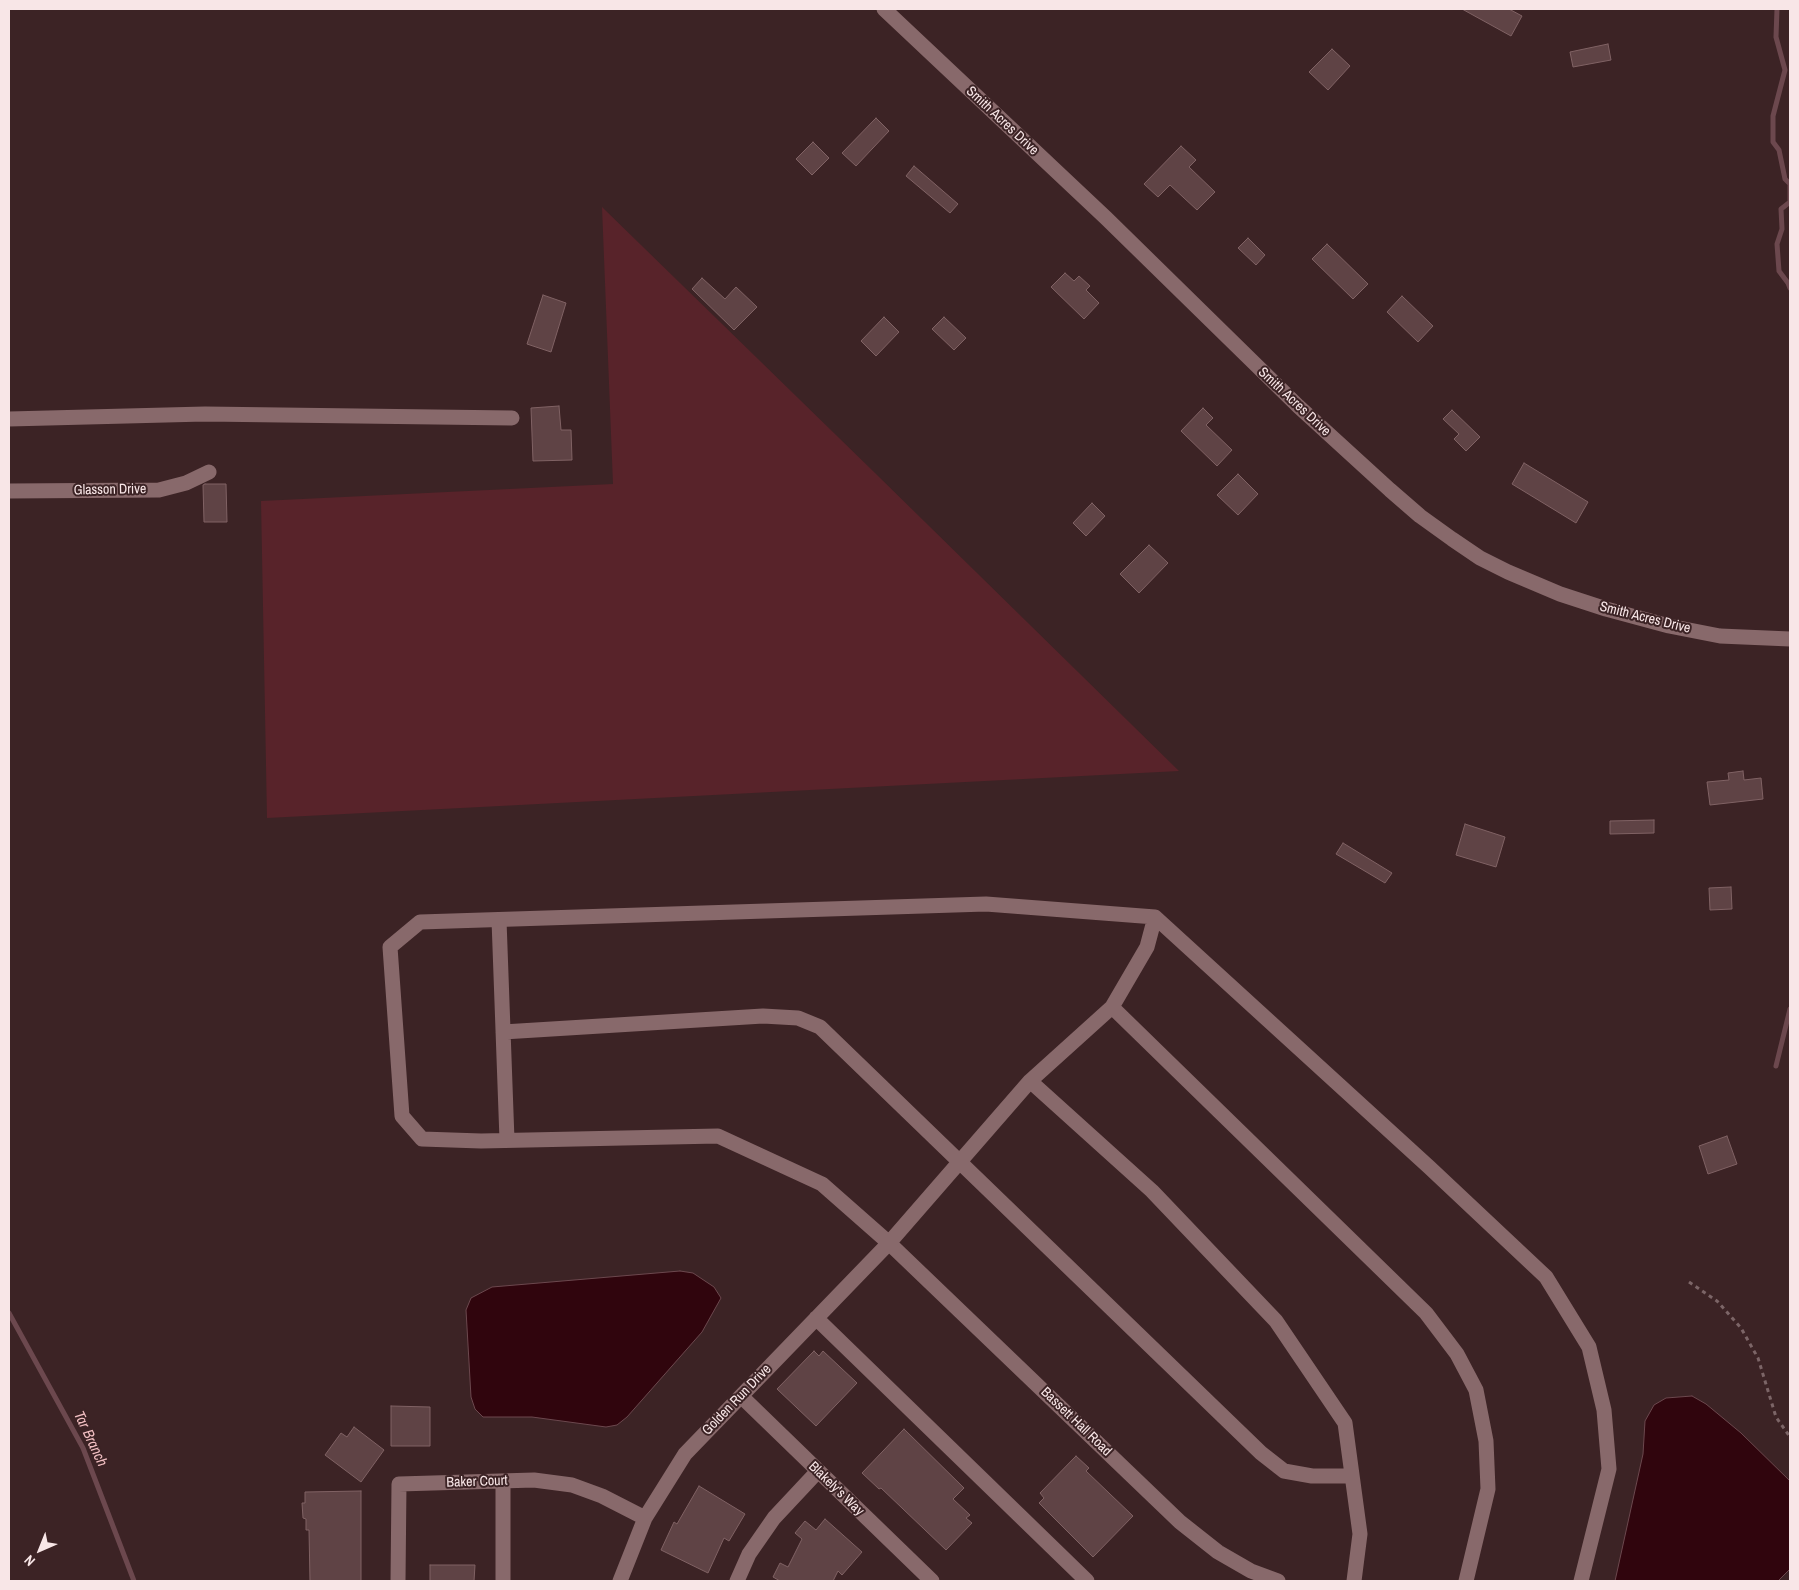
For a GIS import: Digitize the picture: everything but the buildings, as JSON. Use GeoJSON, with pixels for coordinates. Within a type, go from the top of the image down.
{"type":"FeatureCollection","features":[{"type":"Feature","properties":{"kind":"street","name":"Smith Acres Drive"},"geometry":{"type":"LineString","coordinates":[[884,9],[1106,218],[1298,406],[1420,516],[1452,539],[1480,558],[1508,572],[1560,594],[1606,609],[1669,626],[1720,636],[1790,639]]}},
{"type":"Feature","properties":{"kind":"street"},"geometry":{"type":"LineString","coordinates":[[9,419],[205,414],[512,418]]}},
{"type":"Feature","properties":{"kind":"street","name":"Glasson Drive"},"geometry":{"type":"LineString","coordinates":[[9,492],[159,490],[186,483],[209,472]]}},
{"type":"Feature","properties":{"kind":"street"},"geometry":{"type":"LineString","coordinates":[[507,1140],[498,920],[986,904],[1155,918],[1429,1167],[1546,1277],[1589,1347],[1604,1410],[1609,1469],[1581,1581]]}},
{"type":"Feature","properties":{"kind":"street","name":"Golden Run Drive"},"geometry":{"type":"LineString","coordinates":[[620,1581],[645,1518],[685,1454],[889,1243],[1030,1081],[1112,1007],[1147,947],[1155,918]]}},
{"type":"Feature","properties":{"kind":"street","name":"Bassett Hall Road"},"geometry":{"type":"LineString","coordinates":[[498,920],[420,922],[390,947],[402,1116],[422,1140],[718,1136],[822,1184],[889,1243],[1180,1522],[1218,1552],[1251,1572],[1278,1581]]}},
{"type":"Feature","properties":{"kind":"street"},"geometry":{"type":"LineString","coordinates":[[1112,1007],[1426,1313],[1457,1354],[1476,1390],[1486,1441],[1488,1488],[1466,1581]]}},
{"type":"Feature","properties":{"kind":"street"},"geometry":{"type":"LineString","coordinates":[[502,1032],[763,1016],[798,1018],[820,1027],[1261,1453],[1284,1471],[1312,1476],[1352,1476]]}},
{"type":"Feature","properties":{"kind":"street"},"geometry":{"type":"LineString","coordinates":[[1030,1081],[1152,1191],[1276,1321],[1345,1423],[1360,1534],[1354,1581]]}},
{"type":"Feature","properties":{"kind":"street"},"geometry":{"type":"LineString","coordinates":[[816,1318],[1087,1581]]}},
{"type":"Feature","properties":{"kind":"street","name":"Blakely's Way"},"geometry":{"type":"LineString","coordinates":[[741,1396],[932,1581]]}},
{"type":"Feature","properties":{"kind":"street"},"geometry":{"type":"LineString","coordinates":[[737,1581],[749,1554],[774,1518],[818,1471]]}},
{"type":"Feature","properties":{"kind":"street","name":"Baker Court"},"geometry":{"type":"LineString","coordinates":[[398,1581],[398,1484],[534,1480],[572,1485],[602,1496],[645,1518]]}},
{"type":"Feature","properties":{"kind":"street"},"geometry":{"type":"LineString","coordinates":[[503,1481],[503,1581]]}},
{"type":"Feature","properties":{"kind":"path"},"geometry":{"type":"LineString","coordinates":[[1688,1282],[1717,1301],[1741,1328],[1758,1358],[1776,1417],[1790,1437]]}},
{"type":"Feature","properties":{"kind":"shaded area"},"geometry":{"type":"Polygon","coordinates":[[[602,207],[1179,771],[267,818],[261,501],[613,484],[602,207]]]}},
{"type":"Feature","properties":{"kind":"shaded area"},"geometry":{"type":"Polygon","coordinates":[[[680,1271],[693,1273],[714,1287],[721,1298],[702,1332],[627,1417],[617,1425],[606,1427],[532,1417],[483,1417],[475,1409],[471,1397],[466,1310],[471,1298],[492,1287],[680,1271]]]}},
{"type":"Feature","properties":{"kind":"shaded area"},"geometry":{"type":"Polygon","coordinates":[[[1692,1396],[1706,1404],[1741,1433],[1790,1481],[1790,1569],[1778,1581],[1615,1581],[1643,1454],[1645,1421],[1654,1405],[1666,1398],[1692,1396]]]}},
{"type":"Feature","properties":{"kind":"waterway"},"geometry":{"type":"LineString","coordinates":[[1777,9],[1776,37],[1785,70],[1773,116],[1773,142],[1779,150],[1785,179],[1790,184],[1790,202],[1781,209],[1782,229],[1777,244],[1779,271],[1790,288]]}},
{"type":"Feature","properties":{"kind":"waterway"},"geometry":{"type":"LineString","coordinates":[[1776,1066],[1790,1009]]}},
{"type":"Feature","properties":{"kind":"waterway","name":"Tar Branch"},"geometry":{"type":"LineString","coordinates":[[9,1313],[83,1448],[134,1581]]}}]}
